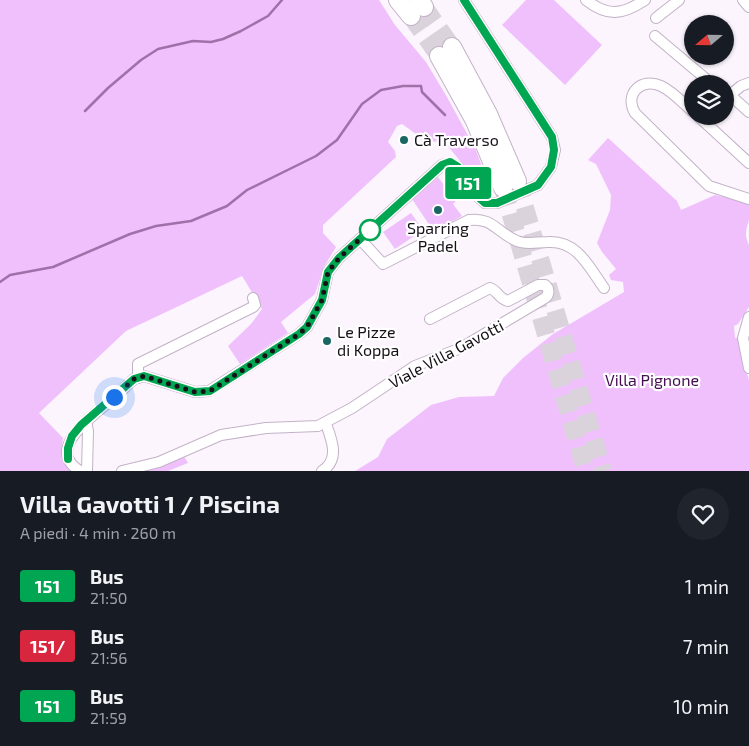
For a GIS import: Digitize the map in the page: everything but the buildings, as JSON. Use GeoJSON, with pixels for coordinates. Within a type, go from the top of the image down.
{"type":"FeatureCollection","features":[{"type":"Feature","properties":{"kind":"highway"},"geometry":{"type":"LineString","coordinates":[[398,0],[418,7]]}},
{"type":"Feature","properties":{"kind":"highway"},"geometry":{"type":"LineString","coordinates":[[446,52],[488,114],[510,184]]}},
{"type":"Feature","properties":{"kind":"street"},"geometry":{"type":"LineString","coordinates":[[80,471],[68,459],[68,448],[72,436],[86,421],[134,379],[144,376],[195,392],[210,391],[299,334],[307,327],[322,300],[328,272],[339,258],[442,165],[450,162],[458,167],[476,195],[485,203],[497,203],[538,185],[551,167],[554,150],[552,137],[464,0]]}},
{"type":"Feature","properties":{"kind":"street"},"geometry":{"type":"LineString","coordinates":[[586,0],[604,11],[614,12],[627,11],[644,0]]}},
{"type":"Feature","properties":{"kind":"street"},"geometry":{"type":"LineString","coordinates":[[656,18],[679,0]]}},
{"type":"Feature","properties":{"kind":"street"},"geometry":{"type":"LineString","coordinates":[[743,0],[749,7]]}},
{"type":"Feature","properties":{"kind":"street"},"geometry":{"type":"LineString","coordinates":[[655,36],[701,75]]}},
{"type":"Feature","properties":{"kind":"street"},"geometry":{"type":"LineString","coordinates":[[684,104],[660,85],[648,83],[638,87],[631,97],[635,113],[709,186],[749,198]]}},
{"type":"Feature","properties":{"kind":"street"},"geometry":{"type":"LineString","coordinates":[[734,90],[749,83]]}},
{"type":"Feature","properties":{"kind":"street"},"geometry":{"type":"LineString","coordinates":[[734,99],[749,112]]}},
{"type":"Feature","properties":{"kind":"street"},"geometry":{"type":"LineString","coordinates":[[708,125],[749,164]]}},
{"type":"Feature","properties":{"kind":"street"},"geometry":{"type":"LineString","coordinates":[[360,239],[383,264],[469,220],[479,218],[491,222],[506,234],[523,243],[556,241],[567,244],[578,252],[604,288]]}},
{"type":"Feature","properties":{"kind":"street","name":"Viale Villa Gavotti"},"geometry":{"type":"LineString","coordinates":[[122,471],[159,462],[221,435],[266,428],[326,424],[415,366],[461,348],[480,338],[547,296],[548,290],[545,285],[538,285],[508,301],[502,299],[494,289],[490,288],[430,318]]}},
{"type":"Feature","properties":{"kind":"street"},"geometry":{"type":"LineString","coordinates":[[138,378],[138,364],[253,307],[255,305],[254,298]]}},
{"type":"Feature","properties":{"kind":"street"},"geometry":{"type":"LineString","coordinates":[[749,316],[744,338],[749,368]]}},
{"type":"Feature","properties":{"kind":"street"},"geometry":{"type":"LineString","coordinates":[[86,421],[88,431],[87,471]]}},
{"type":"Feature","properties":{"kind":"street"},"geometry":{"type":"LineString","coordinates":[[322,471],[332,462],[334,449],[326,424]]}},
{"type":"Feature","properties":{"kind":"green space"},"geometry":{"type":"Polygon","coordinates":[[[0,0],[379,0],[395,25],[426,62],[447,97],[476,150],[492,195],[487,194],[447,145],[442,142],[426,141],[402,124],[397,126],[388,142],[395,151],[396,157],[323,225],[323,233],[336,247],[324,267],[315,294],[281,322],[288,333],[240,364],[228,346],[251,324],[262,309],[242,276],[126,331],[39,413],[63,438],[63,456],[71,471],[0,471],[0,0]]]}},
{"type":"Feature","properties":{"kind":"green space"},"geometry":{"type":"Polygon","coordinates":[[[526,0],[554,0],[602,45],[565,85],[502,25],[526,0]]]}},
{"type":"Feature","properties":{"kind":"green space","name":"Villa Pignone"},"geometry":{"type":"Polygon","coordinates":[[[608,138],[677,201],[681,210],[715,195],[749,203],[746,238],[749,245],[749,307],[738,324],[734,326],[735,338],[747,337],[749,354],[742,358],[749,380],[749,471],[355,471],[378,457],[387,439],[431,405],[459,397],[494,396],[503,378],[523,358],[553,334],[624,292],[623,282],[611,280],[609,275],[616,269],[597,243],[610,210],[611,195],[596,164],[588,160],[608,138]]]}},
{"type":"Feature","properties":{"kind":"green space","name":"Sparring Padel"},"geometry":{"type":"Polygon","coordinates":[[[438,177],[456,201],[453,204],[462,216],[434,232],[412,199],[438,177]]]}},
{"type":"Feature","properties":{"kind":"green space"},"geometry":{"type":"Polygon","coordinates":[[[411,213],[423,230],[395,249],[383,232],[411,213]]]}},
{"type":"Feature","properties":{"kind":"green space"},"geometry":{"type":"Polygon","coordinates":[[[184,456],[188,463],[168,471],[140,471],[184,456]]]}},
{"type":"Feature","properties":{"kind":"waterway"},"geometry":{"type":"LineString","coordinates":[[85,111],[108,88],[141,60],[158,49],[193,41],[211,42],[223,39],[268,16],[282,0]]}},
{"type":"Feature","properties":{"kind":"waterway"},"geometry":{"type":"LineString","coordinates":[[0,282],[10,275],[53,267],[130,234],[156,226],[191,221],[227,206],[247,190],[316,156],[337,140],[362,104],[381,90],[403,86],[421,86],[422,92],[445,115]]}},
{"type":"Feature","properties":{"kind":"tunnel"},"geometry":{"type":"LineString","coordinates":[[424,7],[452,47]]}},
{"type":"Feature","properties":{"kind":"tunnel"},"geometry":{"type":"LineString","coordinates":[[411,16],[439,56]]}},
{"type":"Feature","properties":{"kind":"tunnel"},"geometry":{"type":"LineString","coordinates":[[517,181],[603,471]]}},
{"type":"Feature","properties":{"kind":"tunnel"},"geometry":{"type":"LineString","coordinates":[[503,188],[586,471]]}},
{"type":"Feature","properties":{"kind":"bus line","name":"151"},"geometry":{"type":"LineString","coordinates":[[68,459],[68,448],[72,436],[81,425],[134,379],[144,376],[195,392],[210,391],[299,334],[311,322],[322,300],[328,272],[339,258],[442,165],[450,162],[458,167],[476,195],[485,203],[497,203],[538,185],[551,167],[554,150],[552,137],[464,0]]}},
{"type":"Feature","properties":{"kind":"place","name":"Cà Traverso"},"geometry":{"type":"Point","coordinates":[404,140]}},
{"type":"Feature","properties":{"kind":"place","name":"Sparring Padel"},"geometry":{"type":"Point","coordinates":[438,210]}},
{"type":"Feature","properties":{"kind":"place","name":"Le Pizze di Koppa"},"geometry":{"type":"Point","coordinates":[327,341]}},
{"type":"Feature","properties":{"kind":"route"},"geometry":{"type":"LineString","coordinates":[[114,397],[134,379],[144,376],[195,392],[210,391],[299,334],[311,322],[322,300],[328,272],[339,258],[370,230]]}}]}
